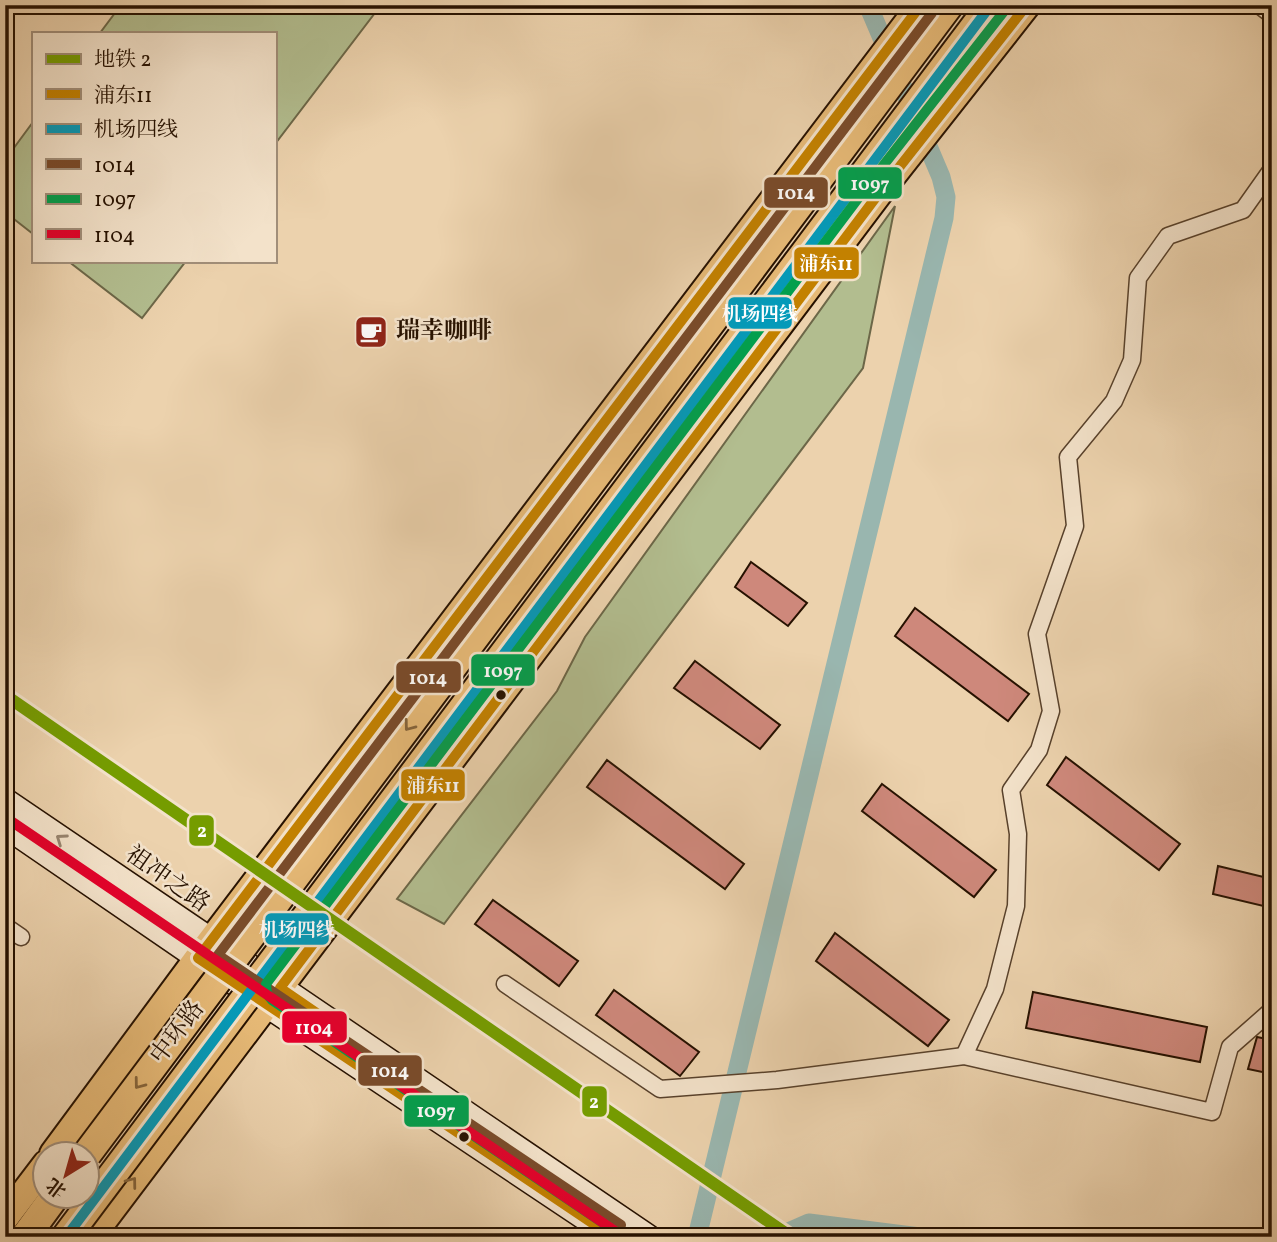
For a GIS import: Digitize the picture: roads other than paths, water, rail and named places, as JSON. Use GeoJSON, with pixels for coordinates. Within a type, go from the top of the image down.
{"type":"FeatureCollection","features":[{"type":"Feature","properties":{"kind":"highway","name":"中环路"},"geometry":{"type":"LineString","coordinates":[[98,1140],[949,5]]}},
{"type":"Feature","properties":{"kind":"highway","name":"中环路"},"geometry":{"type":"LineString","coordinates":[[66,1237],[991,5]]}},
{"type":"Feature","properties":{"kind":"highway"},"geometry":{"type":"LineString","coordinates":[[25,1237],[45,1210]]}},
{"type":"Feature","properties":{"kind":"main road"},"geometry":{"type":"LineString","coordinates":[[91,1237],[886,184],[1027,5]]}},
{"type":"Feature","properties":{"kind":"main road"},"geometry":{"type":"LineString","coordinates":[[63,1140],[920,6]]}},
{"type":"Feature","properties":{"kind":"main road","name":"祖冲之路"},"geometry":{"type":"LineString","coordinates":[[5,800],[205,950]]}},
{"type":"Feature","properties":{"kind":"main road","name":"祖冲之路"},"geometry":{"type":"LineString","coordinates":[[5,826],[205,950],[597,1213],[649,1237]]}},
{"type":"Feature","properties":{"kind":"main road"},"geometry":{"type":"LineString","coordinates":[[5,1219],[32,1183]]}},
{"type":"Feature","properties":{"kind":"main road","name":"祖冲之路"},"geometry":{"type":"LineString","coordinates":[[597,1213],[614,1237]]}},
{"type":"Feature","properties":{"kind":"street"},"geometry":{"type":"LineString","coordinates":[[1263,5],[1272,12]]}},
{"type":"Feature","properties":{"kind":"street"},"geometry":{"type":"LineString","coordinates":[[964,1056],[995,989],[1016,906],[1018,834],[1011,790],[1039,750],[1051,710],[1037,634],[1075,526],[1068,457],[1114,401],[1132,360],[1138,278],[1168,236],[1243,210],[1272,169]]}},
{"type":"Feature","properties":{"kind":"street"},"geometry":{"type":"LineString","coordinates":[[5,926],[21,937]]}},
{"type":"Feature","properties":{"kind":"street"},"geometry":{"type":"LineString","coordinates":[[505,984],[660,1089],[778,1080],[964,1056],[1212,1112],[1230,1047],[1272,1010]]}},
{"type":"Feature","properties":{"kind":"waterway"},"geometry":{"type":"LineString","coordinates":[[697,1237],[944,218],[946,197],[941,177],[868,5]]}},
{"type":"Feature","properties":{"kind":"waterway"},"geometry":{"type":"LineString","coordinates":[[777,1237],[809,1223],[920,1237]]}},
{"type":"Feature","properties":{"kind":"metro line","name":"2"},"geometry":{"type":"LineString","coordinates":[[5,695],[791,1237]]}},
{"type":"Feature","properties":{"kind":"place","name":"瑞幸咖啡"},"geometry":{"type":"Point","coordinates":[371,332]}}]}
